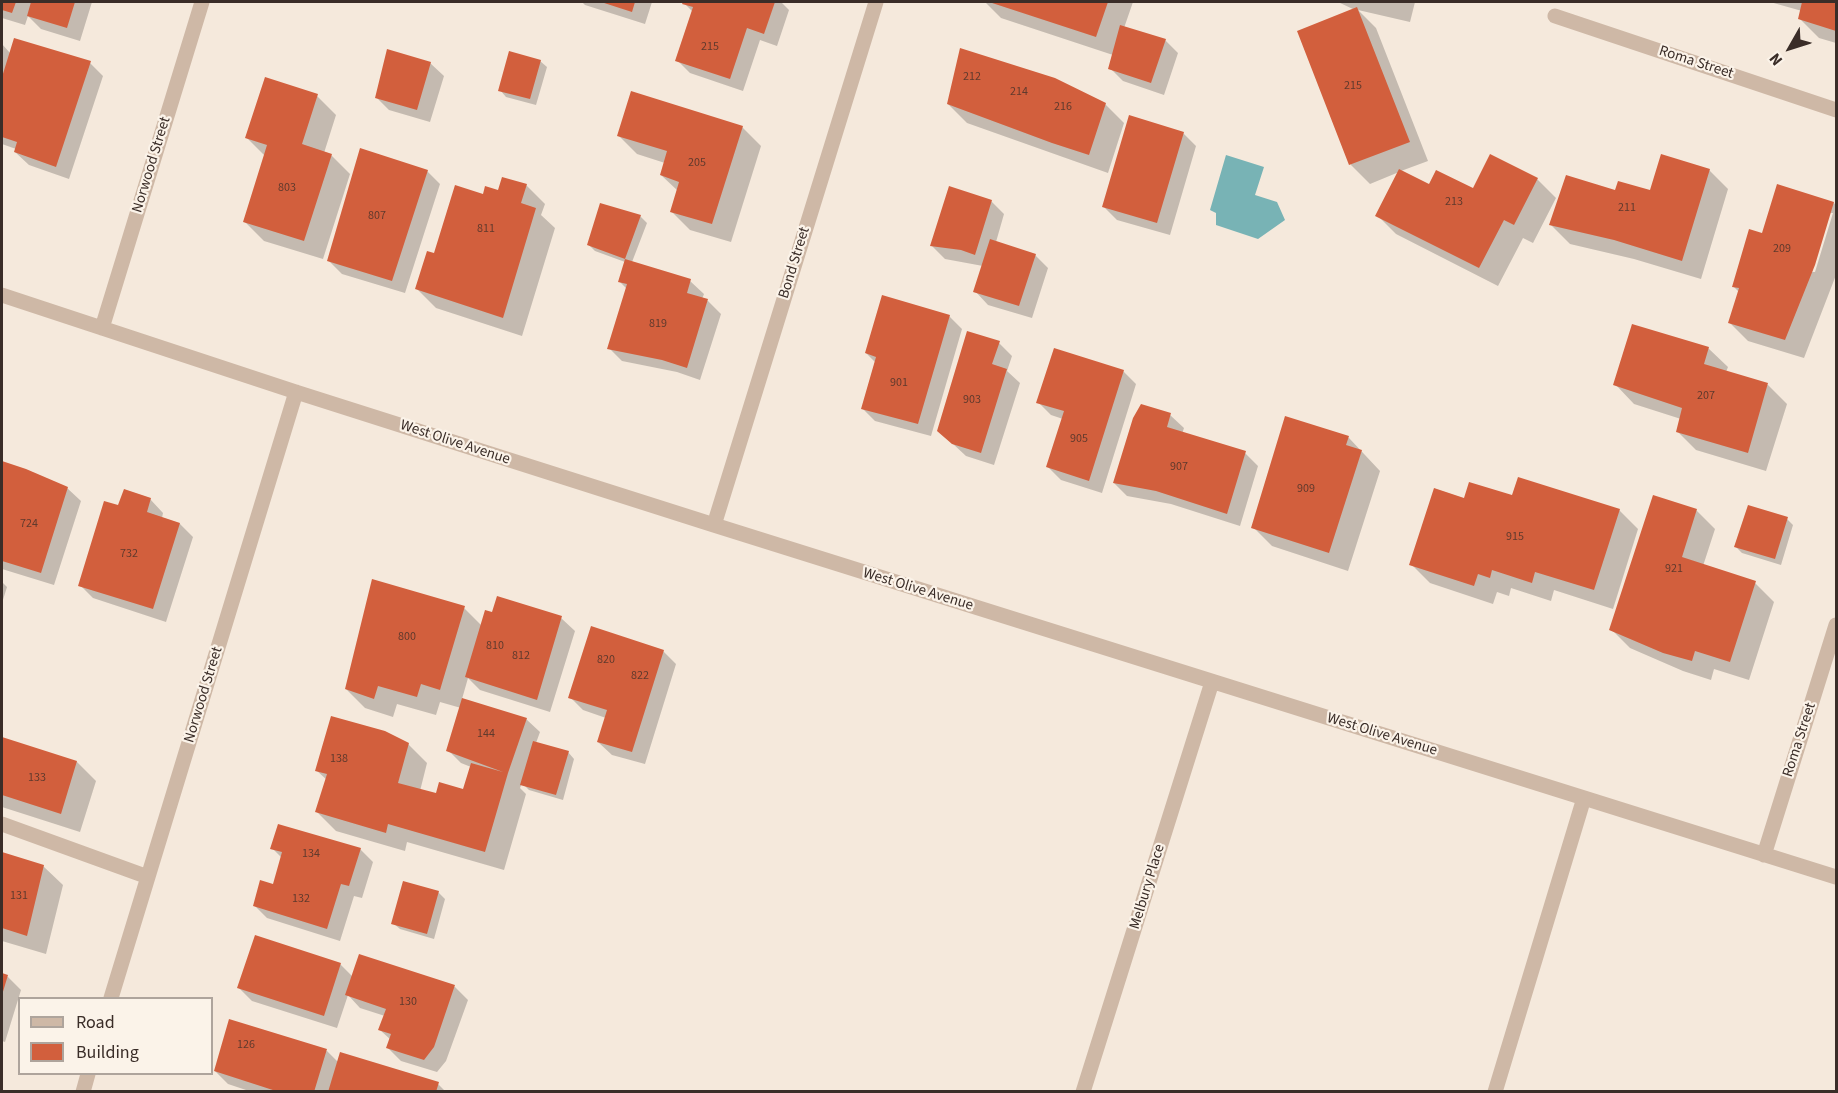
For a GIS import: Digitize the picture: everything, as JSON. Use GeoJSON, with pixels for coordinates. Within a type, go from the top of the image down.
{"type":"FeatureCollection","features":[{"type":"Feature","properties":{"kind":"street","name":"Norwood Street"},"geometry":{"type":"LineString","coordinates":[[102,328],[202,2]]}},
{"type":"Feature","properties":{"kind":"street","name":"Bond Street"},"geometry":{"type":"LineString","coordinates":[[714,525],[876,2]]}},
{"type":"Feature","properties":{"kind":"street","name":"Roma Street"},"geometry":{"type":"LineString","coordinates":[[1555,16],[1836,110]]}},
{"type":"Feature","properties":{"kind":"street","name":"West Olive Avenue"},"geometry":{"type":"LineString","coordinates":[[2,295],[296,392],[714,525],[1836,877]]}},
{"type":"Feature","properties":{"kind":"street","name":"Norwood Street"},"geometry":{"type":"LineString","coordinates":[[112,997],[296,392]]}},
{"type":"Feature","properties":{"kind":"street","name":"Roma Street"},"geometry":{"type":"LineString","coordinates":[[1764,855],[1836,625]]}},
{"type":"Feature","properties":{"kind":"street","name":"Melbury Place"},"geometry":{"type":"LineString","coordinates":[[1083,1092],[1212,682]]}},
{"type":"Feature","properties":{"kind":"street"},"geometry":{"type":"LineString","coordinates":[[1495,1092],[1584,798]]}},
{"type":"Feature","properties":{"kind":"street"},"geometry":{"type":"LineString","coordinates":[[2,824],[148,877]]}},
{"type":"Feature","properties":{"kind":"street"},"geometry":{"type":"LineString","coordinates":[[82,1092],[88,1075]]}},
{"type":"Feature","properties":{"kind":"water"},"geometry":{"type":"Polygon","coordinates":[[[1226,155],[1264,167],[1255,195],[1277,202],[1285,220],[1258,239],[1216,225],[1216,213],[1210,210],[1226,155]]]}},
{"type":"Feature","properties":{"kind":"building"},"geometry":{"type":"Polygon","coordinates":[[[2,2],[16,2],[12,13],[2,10],[2,2]]]}},
{"type":"Feature","properties":{"kind":"building"},"geometry":{"type":"Polygon","coordinates":[[[31,2],[75,2],[67,28],[27,16],[31,2]]]}},
{"type":"Feature","properties":{"kind":"building"},"geometry":{"type":"Polygon","coordinates":[[[601,2],[635,2],[632,12],[601,2]]]}},
{"type":"Feature","properties":{"kind":"building"},"geometry":{"type":"Polygon","coordinates":[[[683,2],[775,2],[764,34],[747,28],[730,79],[675,61],[693,7],[682,4],[683,2]]]}},
{"type":"Feature","properties":{"kind":"building"},"geometry":{"type":"Polygon","coordinates":[[[989,2],[1108,2],[1096,37],[989,2]]]}},
{"type":"Feature","properties":{"kind":"building"},"geometry":{"type":"Polygon","coordinates":[[[1802,2],[1836,2],[1836,31],[1798,19],[1802,2]]]}},
{"type":"Feature","properties":{"kind":"building"},"geometry":{"type":"Polygon","coordinates":[[[1357,7],[1410,142],[1349,165],[1297,31],[1357,7]]]}},
{"type":"Feature","properties":{"kind":"building"},"geometry":{"type":"Polygon","coordinates":[[[1120,25],[1166,39],[1151,83],[1108,69],[1120,25]]]}},
{"type":"Feature","properties":{"kind":"building"},"geometry":{"type":"Polygon","coordinates":[[[14,38],[91,61],[56,167],[14,152],[17,142],[2,137],[2,77],[14,38]]]}},
{"type":"Feature","properties":{"kind":"building"},"geometry":{"type":"Polygon","coordinates":[[[960,48],[1055,78],[1106,103],[1089,155],[947,104],[960,48]]]}},
{"type":"Feature","properties":{"kind":"building"},"geometry":{"type":"Polygon","coordinates":[[[387,49],[431,62],[417,110],[375,98],[387,49]]]}},
{"type":"Feature","properties":{"kind":"building"},"geometry":{"type":"Polygon","coordinates":[[[509,51],[541,60],[530,99],[498,91],[509,51]]]}},
{"type":"Feature","properties":{"kind":"building"},"geometry":{"type":"Polygon","coordinates":[[[265,77],[318,94],[302,144],[332,154],[304,241],[243,222],[267,145],[245,138],[265,77]]]}},
{"type":"Feature","properties":{"kind":"building"},"geometry":{"type":"Polygon","coordinates":[[[631,91],[743,126],[712,224],[670,212],[679,182],[660,175],[667,151],[617,136],[631,91]]]}},
{"type":"Feature","properties":{"kind":"building"},"geometry":{"type":"Polygon","coordinates":[[[1129,115],[1184,132],[1157,223],[1102,207],[1129,115]]]}},
{"type":"Feature","properties":{"kind":"building"},"geometry":{"type":"Polygon","coordinates":[[[360,148],[428,170],[392,281],[327,261],[360,148]]]}},
{"type":"Feature","properties":{"kind":"building"},"geometry":{"type":"Polygon","coordinates":[[[1490,154],[1538,178],[1514,225],[1504,220],[1479,268],[1375,216],[1399,169],[1429,184],[1436,170],[1473,188],[1490,154]]]}},
{"type":"Feature","properties":{"kind":"building"},"geometry":{"type":"Polygon","coordinates":[[[1661,154],[1710,169],[1682,261],[1614,240],[1549,225],[1566,175],[1615,190],[1618,181],[1650,190],[1661,154]]]}},
{"type":"Feature","properties":{"kind":"building"},"geometry":{"type":"Polygon","coordinates":[[[502,177],[527,184],[521,203],[536,208],[503,318],[415,289],[427,251],[434,253],[455,185],[483,194],[485,186],[498,190],[502,177]]]}},
{"type":"Feature","properties":{"kind":"building"},"geometry":{"type":"Polygon","coordinates":[[[1777,184],[1834,202],[1815,265],[1785,340],[1728,323],[1739,288],[1732,287],[1749,229],[1762,233],[1777,184]]]}},
{"type":"Feature","properties":{"kind":"building"},"geometry":{"type":"Polygon","coordinates":[[[949,186],[992,200],[975,255],[961,250],[930,246],[949,186]]]}},
{"type":"Feature","properties":{"kind":"building"},"geometry":{"type":"Polygon","coordinates":[[[600,203],[641,215],[625,259],[587,245],[600,203]]]}},
{"type":"Feature","properties":{"kind":"building"},"geometry":{"type":"Polygon","coordinates":[[[990,239],[1036,254],[1019,306],[973,292],[990,239]]]}},
{"type":"Feature","properties":{"kind":"building"},"geometry":{"type":"Polygon","coordinates":[[[625,259],[691,279],[687,293],[708,299],[687,368],[662,360],[607,349],[627,284],[618,282],[625,259]]]}},
{"type":"Feature","properties":{"kind":"building"},"geometry":{"type":"Polygon","coordinates":[[[882,295],[950,315],[918,424],[861,409],[876,357],[865,353],[882,295]]]}},
{"type":"Feature","properties":{"kind":"building"},"geometry":{"type":"Polygon","coordinates":[[[1632,324],[1709,347],[1704,364],[1768,383],[1748,453],[1676,432],[1682,408],[1613,385],[1632,324]]]}},
{"type":"Feature","properties":{"kind":"building"},"geometry":{"type":"Polygon","coordinates":[[[967,331],[1000,341],[992,364],[1007,369],[981,453],[952,444],[937,431],[967,331]]]}},
{"type":"Feature","properties":{"kind":"building"},"geometry":{"type":"Polygon","coordinates":[[[1054,348],[1124,370],[1089,481],[1046,467],[1064,411],[1036,403],[1054,348]]]}},
{"type":"Feature","properties":{"kind":"building"},"geometry":{"type":"Polygon","coordinates":[[[1141,404],[1171,413],[1167,427],[1246,451],[1227,514],[1156,491],[1113,483],[1133,418],[1141,404]]]}},
{"type":"Feature","properties":{"kind":"building"},"geometry":{"type":"Polygon","coordinates":[[[1285,416],[1349,436],[1346,445],[1362,450],[1329,553],[1251,528],[1285,416]]]}},
{"type":"Feature","properties":{"kind":"building"},"geometry":{"type":"Polygon","coordinates":[[[2,461],[68,487],[41,573],[2,561],[2,461]]]}},
{"type":"Feature","properties":{"kind":"building"},"geometry":{"type":"Polygon","coordinates":[[[1518,477],[1620,509],[1594,590],[1535,572],[1532,583],[1492,570],[1490,578],[1478,574],[1474,586],[1409,565],[1434,488],[1464,498],[1469,482],[1512,495],[1518,477]]]}},
{"type":"Feature","properties":{"kind":"building"},"geometry":{"type":"Polygon","coordinates":[[[124,489],[151,498],[147,512],[180,523],[153,609],[78,586],[104,501],[118,505],[124,489]]]}},
{"type":"Feature","properties":{"kind":"building"},"geometry":{"type":"Polygon","coordinates":[[[1653,495],[1697,509],[1682,557],[1756,581],[1730,662],[1695,651],[1692,661],[1663,653],[1609,630],[1653,495]]]}},
{"type":"Feature","properties":{"kind":"building"},"geometry":{"type":"Polygon","coordinates":[[[1748,505],[1788,517],[1775,559],[1734,547],[1748,505]]]}},
{"type":"Feature","properties":{"kind":"building"},"geometry":{"type":"Polygon","coordinates":[[[372,579],[465,606],[440,690],[421,684],[417,697],[378,686],[374,699],[345,689],[372,579]]]}},
{"type":"Feature","properties":{"kind":"building"},"geometry":{"type":"Polygon","coordinates":[[[497,596],[562,616],[537,700],[465,677],[485,610],[492,612],[497,596]]]}},
{"type":"Feature","properties":{"kind":"building"},"geometry":{"type":"Polygon","coordinates":[[[591,626],[664,650],[632,752],[597,742],[607,710],[568,698],[591,626]]]}},
{"type":"Feature","properties":{"kind":"building"},"geometry":{"type":"Polygon","coordinates":[[[462,698],[527,718],[485,852],[388,824],[386,833],[315,812],[327,774],[315,771],[331,716],[385,731],[409,743],[398,783],[436,793],[439,782],[463,789],[471,763],[503,772],[446,751],[462,698]]]}},
{"type":"Feature","properties":{"kind":"building"},"geometry":{"type":"Polygon","coordinates":[[[2,737],[77,761],[61,814],[2,795],[2,737]]]}},
{"type":"Feature","properties":{"kind":"building"},"geometry":{"type":"Polygon","coordinates":[[[533,741],[569,751],[556,795],[520,785],[533,741]]]}},
{"type":"Feature","properties":{"kind":"building"},"geometry":{"type":"Polygon","coordinates":[[[278,824],[361,848],[349,886],[341,884],[327,929],[253,906],[260,880],[273,884],[282,852],[270,849],[278,824]]]}},
{"type":"Feature","properties":{"kind":"building"},"geometry":{"type":"Polygon","coordinates":[[[2,852],[44,865],[27,936],[2,928],[2,852]]]}},
{"type":"Feature","properties":{"kind":"building"},"geometry":{"type":"Polygon","coordinates":[[[403,881],[439,891],[427,934],[391,924],[403,881]]]}},
{"type":"Feature","properties":{"kind":"building"},"geometry":{"type":"Polygon","coordinates":[[[255,935],[341,963],[324,1016],[237,988],[255,935]]]}},
{"type":"Feature","properties":{"kind":"building"},"geometry":{"type":"Polygon","coordinates":[[[359,954],[455,985],[434,1047],[424,1060],[386,1048],[391,1034],[378,1030],[386,1009],[345,995],[359,954]]]}},
{"type":"Feature","properties":{"kind":"building"},"geometry":{"type":"Polygon","coordinates":[[[2,973],[8,975],[2,995],[2,973]]]}},
{"type":"Feature","properties":{"kind":"building"},"geometry":{"type":"Polygon","coordinates":[[[229,1019],[327,1049],[314,1092],[279,1092],[214,1071],[229,1019]]]}},
{"type":"Feature","properties":{"kind":"building"},"geometry":{"type":"Polygon","coordinates":[[[340,1052],[439,1082],[436,1092],[328,1092],[340,1052]]]}}]}
